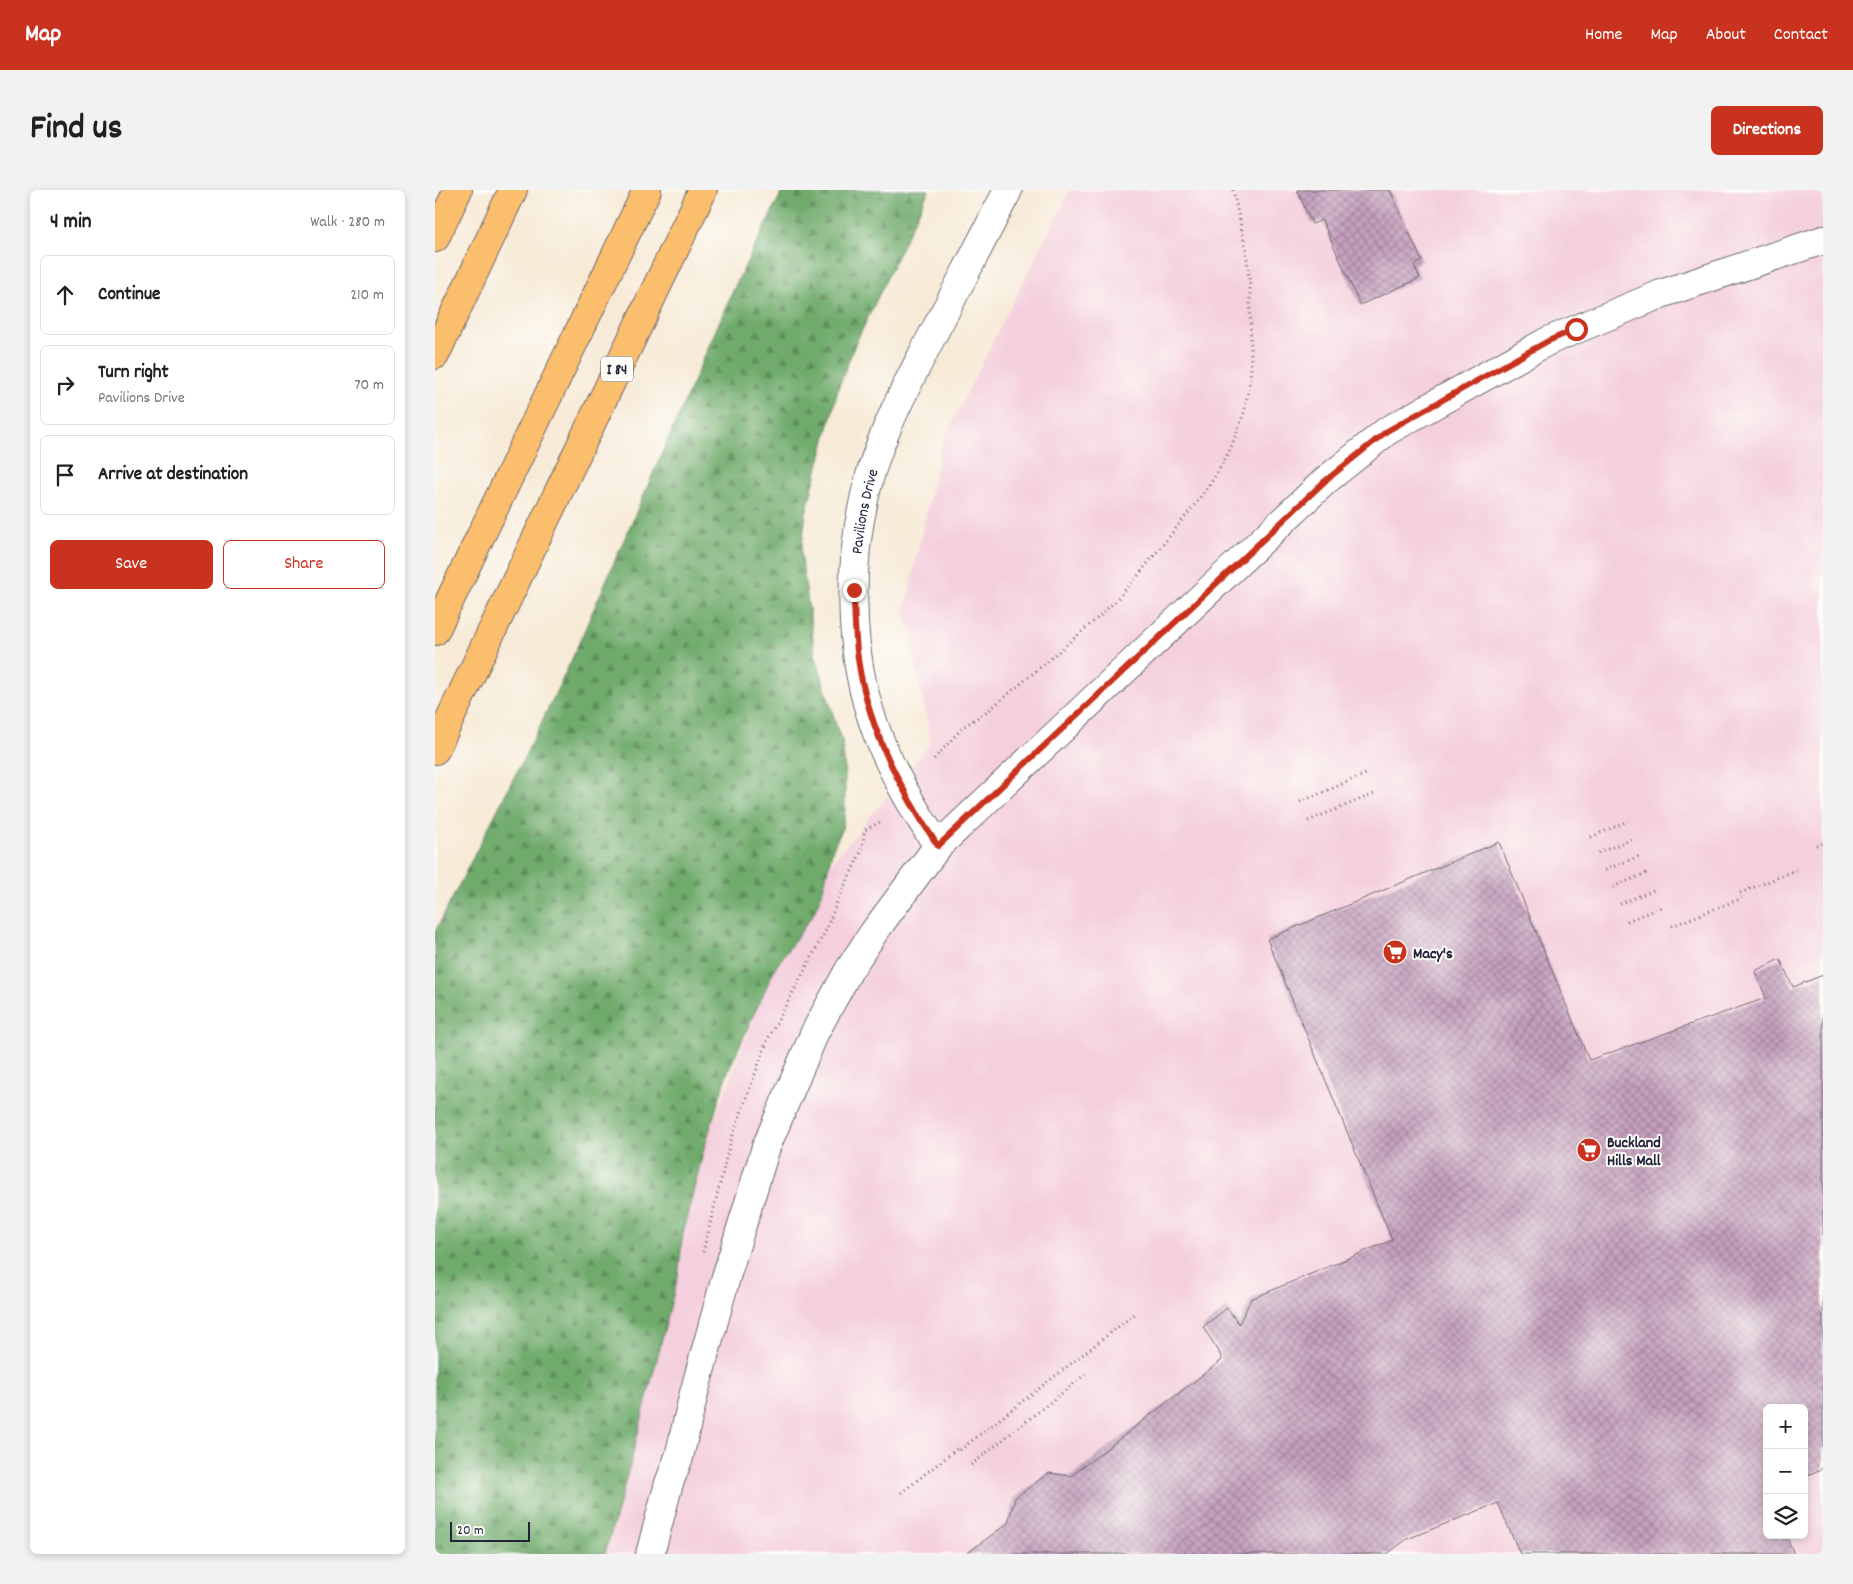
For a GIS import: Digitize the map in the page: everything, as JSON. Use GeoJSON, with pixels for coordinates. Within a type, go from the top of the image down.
{"type":"FeatureCollection","features":[{"type":"Feature","properties":{"kind":"highway"},"geometry":{"type":"LineString","coordinates":[[435,238],[457,190]]}},
{"type":"Feature","properties":{"kind":"highway"},"geometry":{"type":"LineString","coordinates":[[435,355],[513,190]]}},
{"type":"Feature","properties":{"kind":"highway"},"geometry":{"type":"LineString","coordinates":[[435,631],[647,190]]}},
{"type":"Feature","properties":{"kind":"highway"},"geometry":{"type":"LineString","coordinates":[[697,202],[711,190]]}},
{"type":"Feature","properties":{"kind":"highway","name":"I 84"},"geometry":{"type":"LineString","coordinates":[[435,750],[697,202]]}},
{"type":"Feature","properties":{"kind":"street","name":"Pavilions Drive"},"geometry":{"type":"LineString","coordinates":[[938,846],[897,779],[876,731],[868,706],[857,652],[854,590],[855,558],[863,503],[871,473],[886,431],[907,384],[1008,190]]}},
{"type":"Feature","properties":{"kind":"street"},"geometry":{"type":"LineString","coordinates":[[650,1554],[669,1483],[679,1457],[694,1393],[727,1277],[771,1134],[830,1002],[873,932],[938,846],[1325,481],[1387,431],[1548,341],[1661,294],[1823,240]]}},
{"type":"Feature","properties":{"kind":"path"},"geometry":{"type":"LineString","coordinates":[[934,758],[963,727],[989,710],[1035,672],[1120,596],[1197,502],[1229,452],[1243,413],[1251,368],[1250,287],[1246,249],[1233,190]]}},
{"type":"Feature","properties":{"kind":"path"},"geometry":{"type":"LineString","coordinates":[[1300,802],[1368,773]]}},
{"type":"Feature","properties":{"kind":"path"},"geometry":{"type":"LineString","coordinates":[[1308,821],[1376,793]]}},
{"type":"Feature","properties":{"kind":"path"},"geometry":{"type":"LineString","coordinates":[[1591,837],[1628,821]]}},
{"type":"Feature","properties":{"kind":"path"},"geometry":{"type":"LineString","coordinates":[[1598,853],[1635,838]]}},
{"type":"Feature","properties":{"kind":"path"},"geometry":{"type":"LineString","coordinates":[[1816,845],[1823,842]]}},
{"type":"Feature","properties":{"kind":"path"},"geometry":{"type":"LineString","coordinates":[[1605,870],[1642,854]]}},
{"type":"Feature","properties":{"kind":"path"},"geometry":{"type":"LineString","coordinates":[[1740,894],[1796,870]]}},
{"type":"Feature","properties":{"kind":"path"},"geometry":{"type":"LineString","coordinates":[[1613,887],[1649,872]]}},
{"type":"Feature","properties":{"kind":"path"},"geometry":{"type":"LineString","coordinates":[[1620,904],[1656,888]]}},
{"type":"Feature","properties":{"kind":"path"},"geometry":{"type":"LineString","coordinates":[[1672,926],[1742,898]]}},
{"type":"Feature","properties":{"kind":"path"},"geometry":{"type":"LineString","coordinates":[[1627,920],[1663,906]]}},
{"type":"Feature","properties":{"kind":"path"},"geometry":{"type":"LineString","coordinates":[[901,1493],[1136,1313]]}},
{"type":"Feature","properties":{"kind":"path"},"geometry":{"type":"LineString","coordinates":[[971,1464],[1086,1374]]}},
{"type":"Feature","properties":{"kind":"shaded area"},"geometry":{"type":"Polygon","coordinates":[[[1070,190],[1823,190],[1823,1554],[594,1554],[697,1164],[798,904],[931,743],[905,610],[942,442],[1070,190]]]}},
{"type":"Feature","properties":{"kind":"green space"},"geometry":{"type":"Polygon","coordinates":[[[783,190],[929,190],[854,347],[839,386],[806,513],[801,553],[815,653],[842,740],[845,771],[845,811],[842,830],[833,848],[822,894],[814,913],[775,968],[726,1076],[704,1149],[683,1233],[678,1276],[630,1465],[605,1554],[435,1554],[435,932],[571,661],[736,284],[783,190]]]}},
{"type":"Feature","properties":{"kind":"building"},"geometry":{"type":"Polygon","coordinates":[[[1297,190],[1390,190],[1422,261],[1414,265],[1420,278],[1360,305],[1322,220],[1312,224],[1297,190]]]}},
{"type":"Feature","properties":{"kind":"building","name":"Buckland Hills Mall"},"geometry":{"type":"Polygon","coordinates":[[[1499,842],[1589,1060],[1766,998],[1755,971],[1780,959],[1793,987],[1823,975],[1823,1468],[1808,1475],[1808,1404],[1763,1404],[1763,1539],[1788,1539],[1794,1554],[1520,1554],[1498,1503],[1407,1539],[1387,1554],[966,1554],[1008,1523],[1015,1498],[1049,1473],[1071,1476],[1222,1360],[1218,1350],[1203,1327],[1227,1308],[1239,1324],[1251,1299],[1392,1240],[1267,939],[1499,842]]]}},
{"type":"Feature","properties":{"kind":"place","name":"Macy's"},"geometry":{"type":"Point","coordinates":[1395,952]}},
{"type":"Feature","properties":{"kind":"place","name":"Buckland Hills Mall"},"geometry":{"type":"Point","coordinates":[1589,1150]}},
{"type":"Feature","properties":{"kind":"route"},"geometry":{"type":"LineString","coordinates":[[854,590],[857,652],[868,706],[876,731],[897,779],[938,846],[1325,481],[1387,431],[1548,341],[1576,329]]}}]}
